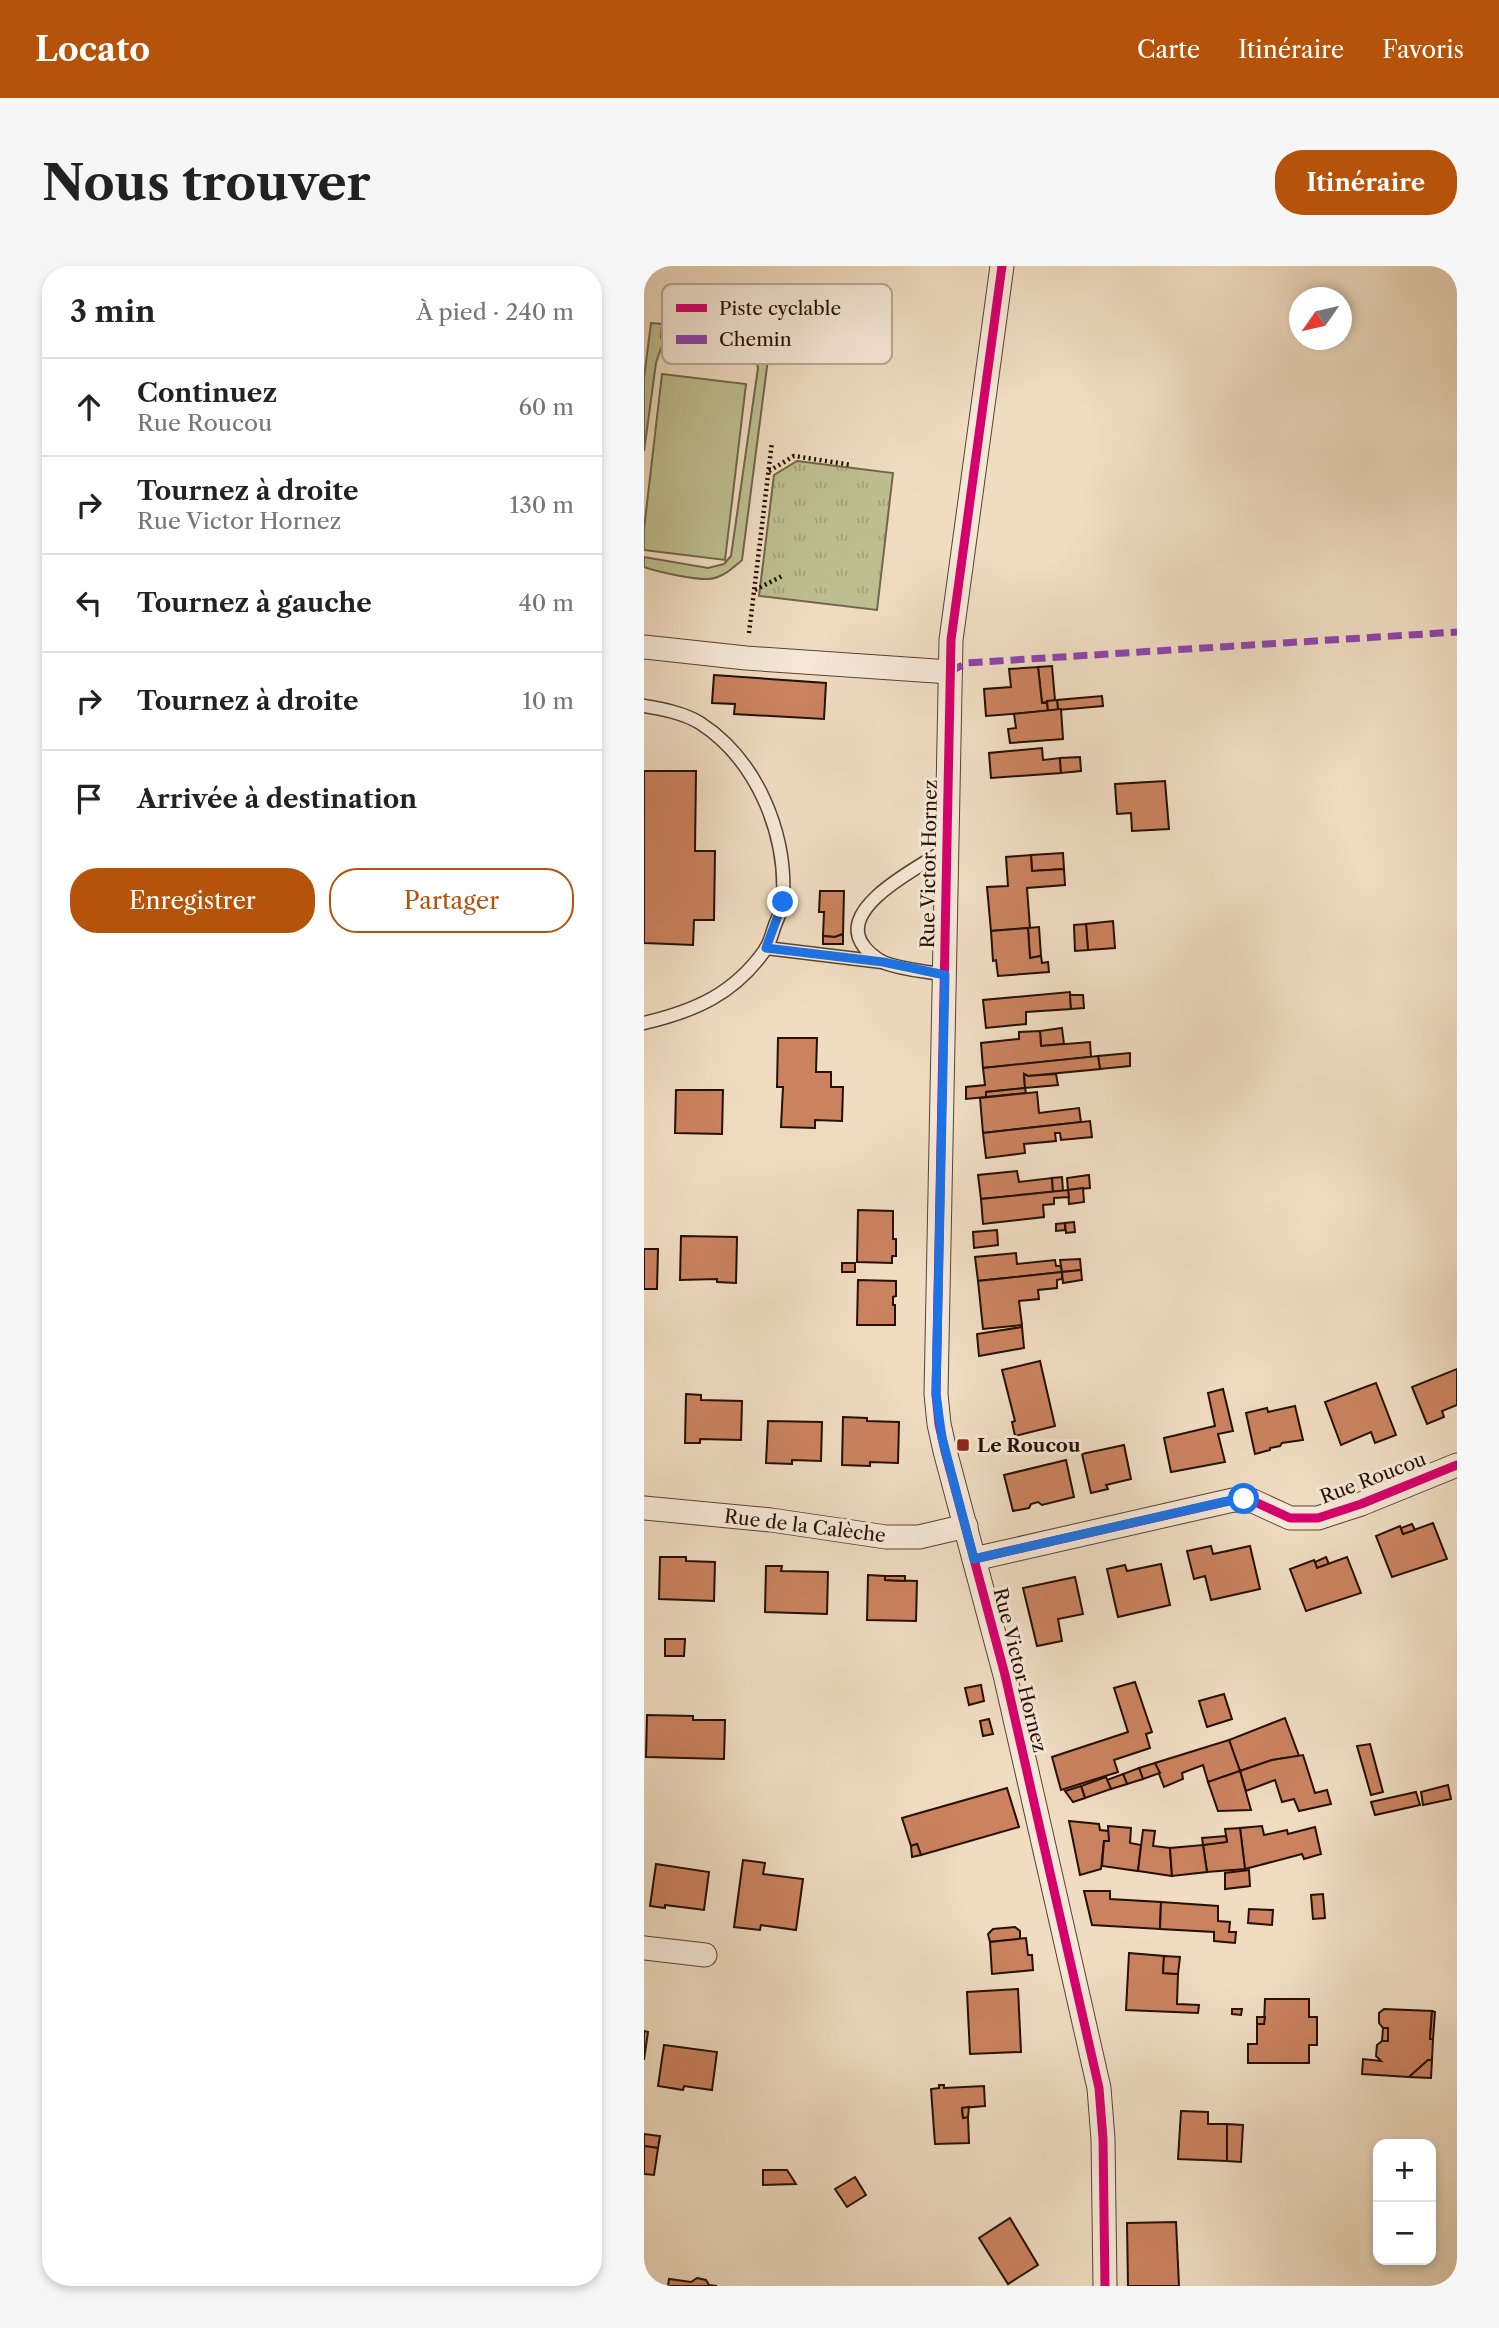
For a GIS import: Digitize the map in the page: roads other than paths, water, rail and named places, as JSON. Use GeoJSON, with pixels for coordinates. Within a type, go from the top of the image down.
{"type":"FeatureCollection","features":[{"type":"Feature","properties":{"kind":"street","name":"Rue Victor Hornez"},"geometry":{"type":"LineString","coordinates":[[1002,266],[954,604],[950,672],[936,1394],[942,1438],[1010,1696],[1099,2088],[1103,2139],[1105,2286]]}},
{"type":"Feature","properties":{"kind":"street"},"geometry":{"type":"LineString","coordinates":[[644,647],[746,658],[950,672]]}},
{"type":"Feature","properties":{"kind":"street","name":"Rue Roucou"},"geometry":{"type":"LineString","coordinates":[[974,1559],[1233,1500],[1254,1500],[1290,1518],[1318,1518],[1361,1504],[1457,1465]]}},
{"type":"Feature","properties":{"kind":"street","name":"Rue de la Calèche"},"geometry":{"type":"LineString","coordinates":[[644,1508],[771,1520],[886,1537],[919,1537],[965,1526]]}},
{"type":"Feature","properties":{"kind":"street"},"geometry":{"type":"LineString","coordinates":[[644,1948],[705,1955]]}},
{"type":"Feature","properties":{"kind":"lane"},"geometry":{"type":"LineString","coordinates":[[644,706],[664,709],[699,722],[734,752],[764,797],[780,849],[783,902],[766,948],[737,983],[712,1000],[666,1018],[644,1023]]}},
{"type":"Feature","properties":{"kind":"lane"},"geometry":{"type":"LineString","coordinates":[[883,962],[866,949],[858,936],[857,927],[861,914],[883,891],[947,849]]}},
{"type":"Feature","properties":{"kind":"lane"},"geometry":{"type":"LineString","coordinates":[[766,948],[883,962],[945,975]]}},
{"type":"Feature","properties":{"kind":"place","name":"Le Roucou"},"geometry":{"type":"Point","coordinates":[963,1445]}}]}
